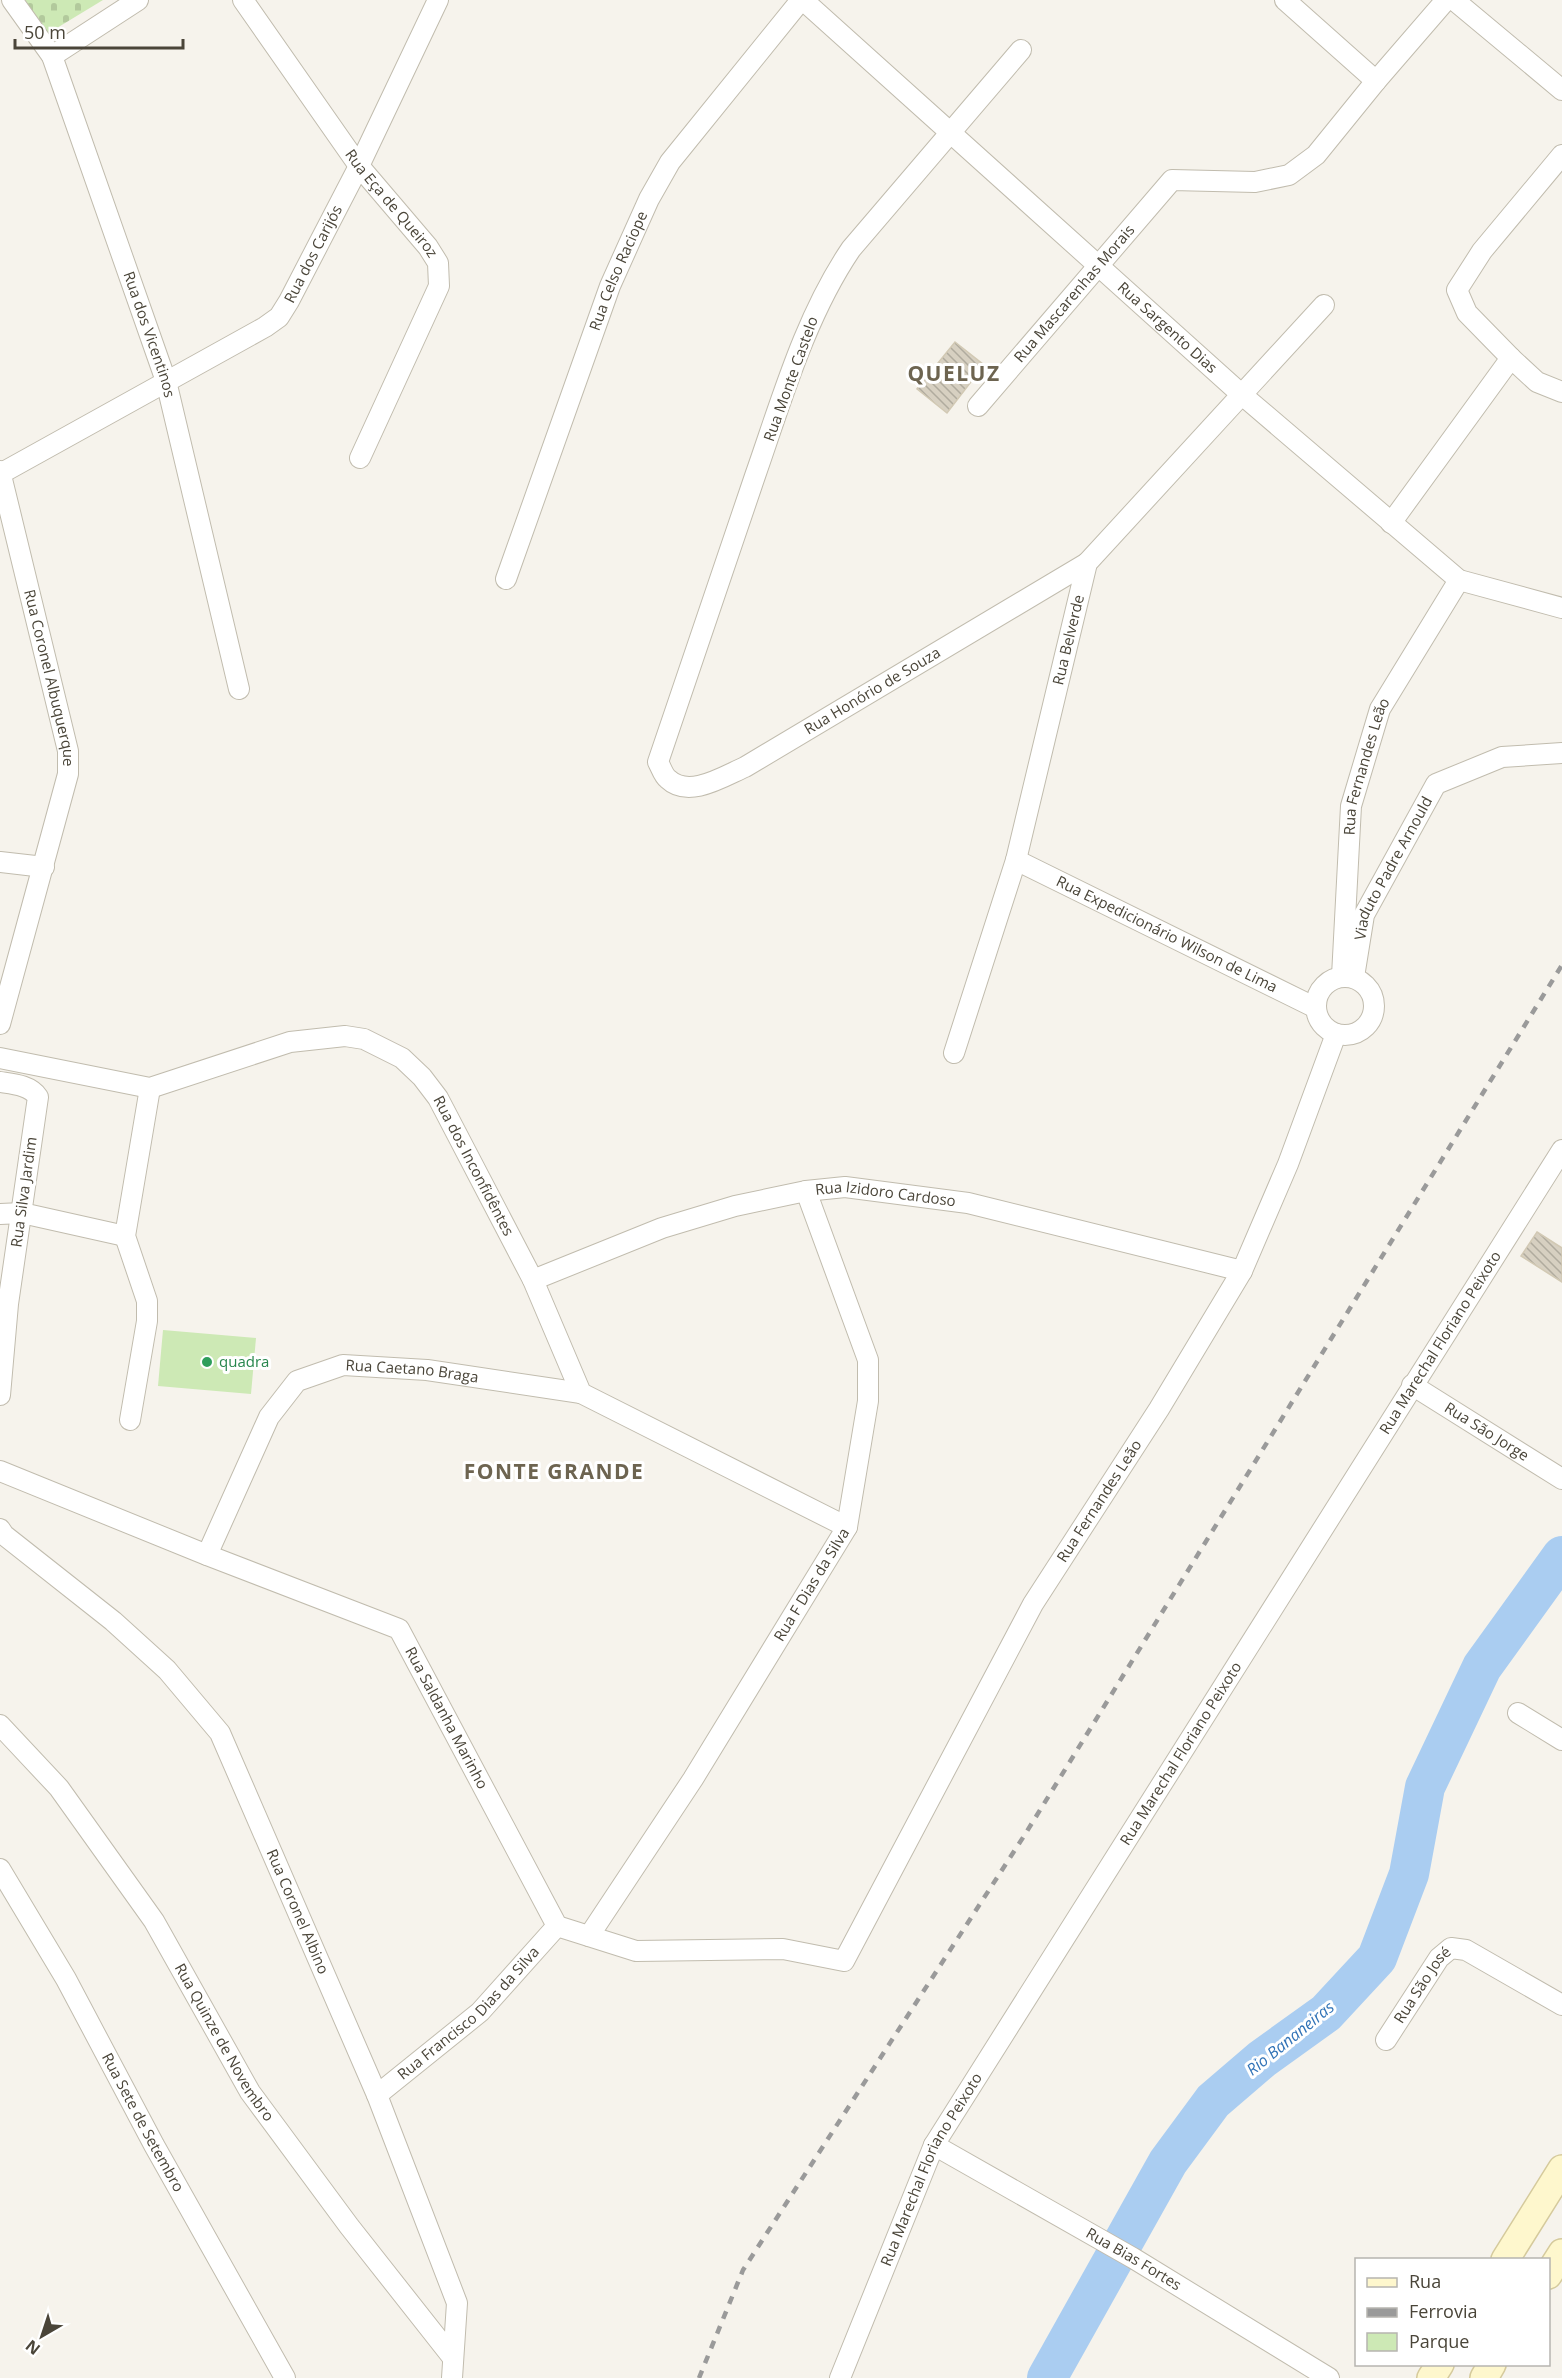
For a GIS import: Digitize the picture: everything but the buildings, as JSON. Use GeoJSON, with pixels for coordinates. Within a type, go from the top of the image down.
{"type":"FeatureCollection","features":[{"type":"Feature","properties":{"kind":"street"},"geometry":{"type":"LineString","coordinates":[[0,3],[4,0]]}},
{"type":"Feature","properties":{"kind":"street","name":"Rua dos Vicentinos"},"geometry":{"type":"LineString","coordinates":[[12,0],[52,56],[166,381],[239,689]]}},
{"type":"Feature","properties":{"kind":"street"},"geometry":{"type":"LineString","coordinates":[[52,56],[138,0]]}},
{"type":"Feature","properties":{"kind":"street","name":"Rua Eça de Queiroz"},"geometry":{"type":"LineString","coordinates":[[243,0],[359,166],[428,247],[438,263],[439,286],[360,458]]}},
{"type":"Feature","properties":{"kind":"street","name":"Rua dos Carijós"},"geometry":{"type":"LineString","coordinates":[[0,473],[265,327],[279,317],[289,302],[359,166],[438,0]]}},
{"type":"Feature","properties":{"kind":"street","name":"Rua Sargento Dias"},"geometry":{"type":"LineString","coordinates":[[802,0],[1241,394],[1459,580],[1562,608]]}},
{"type":"Feature","properties":{"kind":"street","name":"Rua Celso Raciope"},"geometry":{"type":"LineString","coordinates":[[506,579],[610,286],[649,199],[670,162],[802,0]]}},
{"type":"Feature","properties":{"kind":"street"},"geometry":{"type":"LineString","coordinates":[[1285,0],[1376,81],[1446,0]]}},
{"type":"Feature","properties":{"kind":"street"},"geometry":{"type":"LineString","coordinates":[[1454,0],[1562,90]]}},
{"type":"Feature","properties":{"kind":"street","name":"Rua Monte Castelo"},"geometry":{"type":"LineString","coordinates":[[658,762],[777,413],[831,278],[851,249],[1020,51]]}},
{"type":"Feature","properties":{"kind":"street","name":"Rua Mascarenhas Morais"},"geometry":{"type":"LineString","coordinates":[[978,406],[1172,180],[1255,182],[1289,175],[1316,155],[1376,81]]}},
{"type":"Feature","properties":{"kind":"street"},"geometry":{"type":"LineString","coordinates":[[1562,155],[1482,251],[1457,291],[1467,314],[1511,358],[1537,382],[1562,392]]}},
{"type":"Feature","properties":{"kind":"street","name":"Rua Belverde"},"geometry":{"type":"LineString","coordinates":[[954,1053],[1016,860],[1087,563],[1324,305]]}},
{"type":"Feature","properties":{"kind":"street"},"geometry":{"type":"LineString","coordinates":[[1391,523],[1511,358]]}},
{"type":"Feature","properties":{"kind":"street","name":"Rua Coronel Albuquerque"},"geometry":{"type":"LineString","coordinates":[[0,473],[68,751],[68,774],[0,1024]]}},
{"type":"Feature","properties":{"kind":"street","name":"Rua Honório de Souza"},"geometry":{"type":"LineString","coordinates":[[658,762],[666,778],[679,785],[697,787],[745,766],[1087,563]]}},
{"type":"Feature","properties":{"kind":"street","name":"Rua Fernandes Leão"},"geometry":{"type":"LineString","coordinates":[[1348,977],[1351,806],[1380,709],[1459,580]]}},
{"type":"Feature","properties":{"kind":"street","name":"Viaduto Padre Arnould"},"geometry":{"type":"LineString","coordinates":[[1348,977],[1364,915],[1436,784],[1502,757],[1562,753]]}},
{"type":"Feature","properties":{"kind":"street","name":"Rua Expedicionário Wilson de Lima"},"geometry":{"type":"LineString","coordinates":[[1016,860],[1316,1008]]}},
{"type":"Feature","properties":{"kind":"street"},"geometry":{"type":"LineString","coordinates":[[0,862],[44,867]]}},
{"type":"Feature","properties":{"kind":"street"},"geometry":{"type":"LineString","coordinates":[[1348,977],[1364,983],[1371,992],[1375,1003],[1373,1014],[1368,1025],[1359,1032],[1348,1035],[1336,1034],[1326,1028],[1319,1019],[1316,1008],[1317,997],[1322,987],[1331,979],[1348,977]]}},
{"type":"Feature","properties":{"kind":"street","name":"Rua Fernandes Leão"},"geometry":{"type":"LineString","coordinates":[[589,1936],[636,1951],[783,1949],[844,1961],[1033,1604],[1159,1409],[1242,1271],[1288,1164],[1336,1034]]}},
{"type":"Feature","properties":{"kind":"street","name":"Rua dos Inconfidêntes"},"geometry":{"type":"LineString","coordinates":[[0,1058],[150,1088],[290,1042],[345,1036],[364,1039],[382,1046],[402,1058],[422,1077],[438,1098],[533,1280],[581,1392]]}},
{"type":"Feature","properties":{"kind":"street","name":"Rua Silva Jardim"},"geometry":{"type":"LineString","coordinates":[[0,1082],[22,1087],[35,1093],[38,1097],[22,1213],[4,1305],[0,1395]]}},
{"type":"Feature","properties":{"kind":"street"},"geometry":{"type":"LineString","coordinates":[[130,1420],[147,1311],[144,1288],[125,1236],[150,1088]]}},
{"type":"Feature","properties":{"kind":"street","name":"Rua Marechal Floriano Peixoto"},"geometry":{"type":"LineString","coordinates":[[840,2378],[934,2145],[1412,1384],[1562,1150]]}},
{"type":"Feature","properties":{"kind":"street","name":"Rua Izidoro Cardoso"},"geometry":{"type":"LineString","coordinates":[[533,1280],[662,1228],[735,1206],[806,1191],[845,1187],[968,1203],[1242,1271]]}},
{"type":"Feature","properties":{"kind":"street","name":"Rua F Dias da Silva"},"geometry":{"type":"LineString","coordinates":[[589,1936],[693,1779],[847,1527],[868,1401],[868,1360],[806,1191]]}},
{"type":"Feature","properties":{"kind":"street"},"geometry":{"type":"LineString","coordinates":[[0,1214],[22,1213],[125,1236]]}},
{"type":"Feature","properties":{"kind":"street","name":"Rua Caetano Braga"},"geometry":{"type":"LineString","coordinates":[[207,1555],[269,1417],[297,1382],[343,1365],[427,1370],[581,1392]]}},
{"type":"Feature","properties":{"kind":"street","name":"Rua São Jorge"},"geometry":{"type":"LineString","coordinates":[[1412,1384],[1562,1479]]}},
{"type":"Feature","properties":{"kind":"street"},"geometry":{"type":"LineString","coordinates":[[581,1392],[847,1527]]}},
{"type":"Feature","properties":{"kind":"street","name":"Rua Saldanha Marinho"},"geometry":{"type":"LineString","coordinates":[[0,1471],[207,1555],[399,1629],[557,1926]]}},
{"type":"Feature","properties":{"kind":"street","name":"Rua Coronel Albino"},"geometry":{"type":"LineString","coordinates":[[0,1529],[4,1535],[113,1621],[167,1670],[220,1733],[377,2095],[457,2303],[452,2368]]}},
{"type":"Feature","properties":{"kind":"street"},"geometry":{"type":"LineString","coordinates":[[1518,1713],[1562,1740]]}},
{"type":"Feature","properties":{"kind":"street","name":"Rua Quinze de Novembro"},"geometry":{"type":"LineString","coordinates":[[0,1725],[59,1788],[154,1921],[250,2092],[452,2368]]}},
{"type":"Feature","properties":{"kind":"street","name":"Rua Sete de Setembro"},"geometry":{"type":"LineString","coordinates":[[0,1869],[66,1979],[154,2145],[285,2378]]}},
{"type":"Feature","properties":{"kind":"street"},"geometry":{"type":"LineString","coordinates":[[557,1926],[589,1936]]}},
{"type":"Feature","properties":{"kind":"street","name":"Rua Francisco Dias da Silva"},"geometry":{"type":"LineString","coordinates":[[377,2095],[480,2012],[557,1926]]}},
{"type":"Feature","properties":{"kind":"street","name":"Rua São José"},"geometry":{"type":"LineString","coordinates":[[1386,2040],[1439,1958],[1451,1948],[1466,1950],[1562,2005]]}},
{"type":"Feature","properties":{"kind":"street","name":"Rua Bias Fortes"},"geometry":{"type":"LineString","coordinates":[[934,2145],[1093,2234],[1329,2378]]}},
{"type":"Feature","properties":{"kind":"street"},"geometry":{"type":"LineString","coordinates":[[1506,2258],[1562,2169]]}},
{"type":"Feature","properties":{"kind":"street"},"geometry":{"type":"LineString","coordinates":[[1550,2272],[1562,2253]]}},
{"type":"Feature","properties":{"kind":"green space"},"geometry":{"type":"Polygon","coordinates":[[[25,0],[103,0],[47,34],[25,0]]]}},
{"type":"Feature","properties":{"kind":"green space","name":"quadra"},"geometry":{"type":"Polygon","coordinates":[[[163,1330],[256,1338],[251,1394],[158,1386],[163,1330]]]}},
{"type":"Feature","properties":{"kind":"waterway","name":"Rio Bananeiras"},"geometry":{"type":"LineString","coordinates":[[1047,2378],[1168,2162],[1213,2101],[1262,2059],[1326,2013],[1377,1958],[1409,1874],[1425,1787],[1482,1667],[1562,1556]]}},
{"type":"Feature","properties":{"kind":"railway"},"geometry":{"type":"LineString","coordinates":[[699,2378],[743,2270],[1024,1836],[1562,965]]}},
{"type":"Feature","properties":{"kind":"place","name":"quadra"},"geometry":{"type":"Point","coordinates":[207,1362]}},
{"type":"Feature","properties":{"kind":"district","name":"QUELUZ"},"geometry":{"type":"Point","coordinates":[954,374]}},
{"type":"Feature","properties":{"kind":"district","name":"FONTE GRANDE"},"geometry":{"type":"Point","coordinates":[554,1472]}}]}
